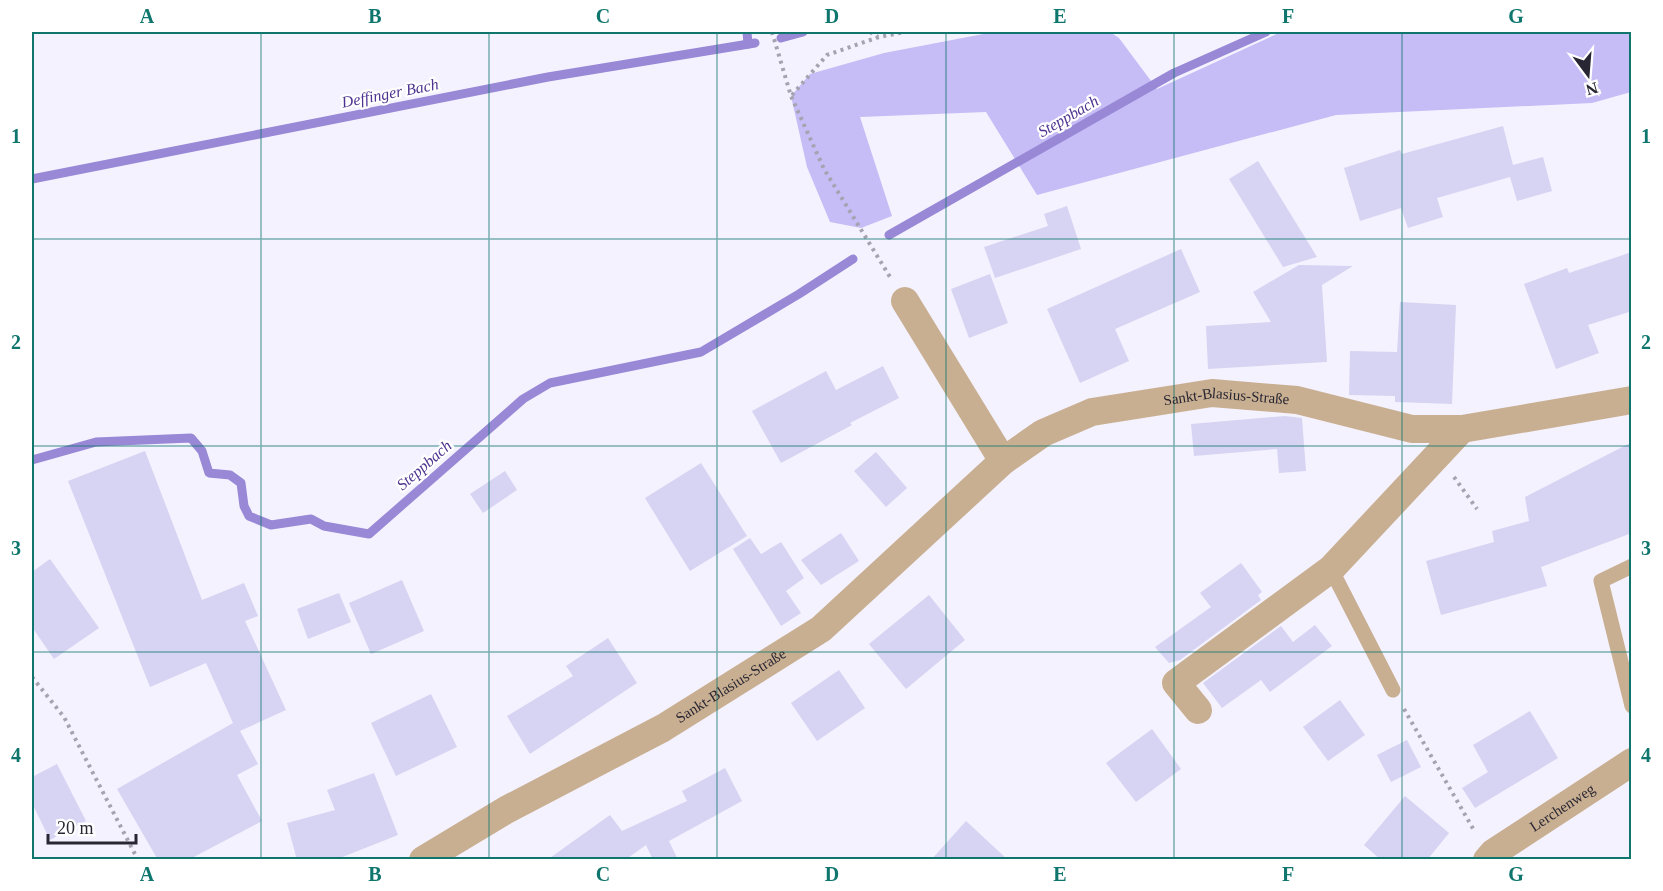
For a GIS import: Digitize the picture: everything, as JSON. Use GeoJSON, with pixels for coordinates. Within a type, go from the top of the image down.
{"type":"FeatureCollection","features":[{"type":"Feature","properties":{"kind":"street"},"geometry":{"type":"LineString","coordinates":[[905,301],[1003,461]]}},
{"type":"Feature","properties":{"kind":"street","name":"Sankt-Blasius-Straße"},"geometry":{"type":"LineString","coordinates":[[423,860],[506,810],[663,728],[820,629],[1003,461],[1044,434],[1092,412],[1212,393],[1297,400],[1412,429],[1462,429],[1632,400]]}},
{"type":"Feature","properties":{"kind":"street"},"geometry":{"type":"LineString","coordinates":[[1198,710],[1176,683],[1330,569],[1462,429]]}},
{"type":"Feature","properties":{"kind":"street","name":"Lerchenweg"},"geometry":{"type":"LineString","coordinates":[[1492,858],[1632,762]]}},
{"type":"Feature","properties":{"kind":"lane"},"geometry":{"type":"LineString","coordinates":[[1632,566],[1601,580],[1632,706]]}},
{"type":"Feature","properties":{"kind":"lane"},"geometry":{"type":"LineString","coordinates":[[1330,569],[1393,690]]}},
{"type":"Feature","properties":{"kind":"path"},"geometry":{"type":"LineString","coordinates":[[772,32],[791,96],[824,169],[905,301]]}},
{"type":"Feature","properties":{"kind":"path"},"geometry":{"type":"LineString","coordinates":[[870,32],[879,38]]}},
{"type":"Feature","properties":{"kind":"path"},"geometry":{"type":"LineString","coordinates":[[791,96],[827,55],[905,32]]}},
{"type":"Feature","properties":{"kind":"path"},"geometry":{"type":"LineString","coordinates":[[1462,488],[1477,509]]}},
{"type":"Feature","properties":{"kind":"path"},"geometry":{"type":"LineString","coordinates":[[32,677],[64,717],[138,860]]}},
{"type":"Feature","properties":{"kind":"path"},"geometry":{"type":"LineString","coordinates":[[1393,690],[1492,858]]}},
{"type":"Feature","properties":{"kind":"shaded area"},"geometry":{"type":"Polygon","coordinates":[[[994,32],[1110,32],[1119,38],[1157,89],[1281,32],[1631,32],[1631,92],[1592,103],[1336,115],[1037,195],[986,112],[860,117],[892,216],[861,228],[830,222],[807,167],[791,96],[810,74],[884,53],[994,32]]]}},
{"type":"Feature","properties":{"kind":"building"},"geometry":{"type":"Polygon","coordinates":[[[1503,126],[1513,165],[1543,157],[1552,191],[1517,201],[1510,177],[1437,198],[1443,217],[1408,228],[1401,208],[1360,221],[1344,168],[1400,150],[1402,154],[1503,126]]]}},
{"type":"Feature","properties":{"kind":"building"},"geometry":{"type":"Polygon","coordinates":[[[1258,161],[1317,257],[1283,267],[1229,179],[1258,161]]]}},
{"type":"Feature","properties":{"kind":"building"},"geometry":{"type":"Polygon","coordinates":[[[1067,206],[1081,249],[995,278],[984,247],[1048,226],[1044,214],[1067,206]]]}},
{"type":"Feature","properties":{"kind":"building"},"geometry":{"type":"Polygon","coordinates":[[[1181,249],[1200,292],[1115,329],[1129,361],[1080,383],[1047,309],[1181,249]]]}},
{"type":"Feature","properties":{"kind":"building"},"geometry":{"type":"Polygon","coordinates":[[[1632,252],[1632,311],[1588,325],[1599,353],[1556,369],[1524,284],[1567,268],[1569,273],[1632,252]]]}},
{"type":"Feature","properties":{"kind":"building"},"geometry":{"type":"Polygon","coordinates":[[[1299,265],[1353,266],[1322,285],[1327,362],[1208,369],[1206,326],[1271,322],[1253,292],[1299,265]]]}},
{"type":"Feature","properties":{"kind":"building"},"geometry":{"type":"Polygon","coordinates":[[[990,274],[1008,323],[969,338],[951,289],[990,274]]]}},
{"type":"Feature","properties":{"kind":"building"},"geometry":{"type":"Polygon","coordinates":[[[1400,302],[1456,305],[1452,404],[1395,402],[1395,396],[1349,395],[1350,351],[1397,352],[1400,302]]]}},
{"type":"Feature","properties":{"kind":"building"},"geometry":{"type":"Polygon","coordinates":[[[883,366],[899,398],[781,463],[752,411],[826,371],[836,390],[883,366]]]}},
{"type":"Feature","properties":{"kind":"building"},"geometry":{"type":"Polygon","coordinates":[[[1285,416],[1302,418],[1306,471],[1279,473],[1277,449],[1194,456],[1191,424],[1285,416]]]}},
{"type":"Feature","properties":{"kind":"building"},"geometry":{"type":"Polygon","coordinates":[[[1632,442],[1632,533],[1541,567],[1547,586],[1441,615],[1426,561],[1494,542],[1492,531],[1529,521],[1525,497],[1632,442]]]}},
{"type":"Feature","properties":{"kind":"building"},"geometry":{"type":"Polygon","coordinates":[[[145,451],[202,600],[244,583],[258,616],[245,621],[286,710],[240,731],[258,764],[237,775],[262,821],[188,860],[158,860],[117,789],[233,723],[206,663],[150,687],[68,481],[145,451]]]}},
{"type":"Feature","properties":{"kind":"building"},"geometry":{"type":"Polygon","coordinates":[[[876,452],[907,488],[886,507],[854,471],[876,452]]]}},
{"type":"Feature","properties":{"kind":"building"},"geometry":{"type":"Polygon","coordinates":[[[701,463],[747,536],[690,571],[645,498],[701,463]]]}},
{"type":"Feature","properties":{"kind":"building"},"geometry":{"type":"Polygon","coordinates":[[[505,471],[517,490],[483,513],[470,494],[505,471]]]}},
{"type":"Feature","properties":{"kind":"building"},"geometry":{"type":"Polygon","coordinates":[[[841,533],[859,561],[821,585],[801,560],[841,533]]]}},
{"type":"Feature","properties":{"kind":"building"},"geometry":{"type":"Polygon","coordinates":[[[750,538],[761,554],[781,542],[804,578],[786,591],[801,613],[781,626],[733,549],[750,538]]]}},
{"type":"Feature","properties":{"kind":"building"},"geometry":{"type":"Polygon","coordinates":[[[50,559],[99,628],[54,659],[32,627],[32,572],[50,559]]]}},
{"type":"Feature","properties":{"kind":"building"},"geometry":{"type":"Polygon","coordinates":[[[1241,563],[1262,592],[1258,595],[1261,600],[1180,660],[1169,663],[1155,647],[1211,607],[1200,593],[1241,563]]]}},
{"type":"Feature","properties":{"kind":"building"},"geometry":{"type":"Polygon","coordinates":[[[402,580],[424,631],[371,654],[349,603],[402,580]]]}},
{"type":"Feature","properties":{"kind":"building"},"geometry":{"type":"Polygon","coordinates":[[[339,593],[351,622],[308,639],[297,609],[339,593]]]}},
{"type":"Feature","properties":{"kind":"building"},"geometry":{"type":"Polygon","coordinates":[[[929,595],[965,640],[906,689],[869,644],[929,595]]]}},
{"type":"Feature","properties":{"kind":"building"},"geometry":{"type":"Polygon","coordinates":[[[1315,625],[1332,646],[1270,692],[1261,680],[1222,708],[1203,683],[1281,626],[1293,642],[1315,625]]]}},
{"type":"Feature","properties":{"kind":"building"},"geometry":{"type":"Polygon","coordinates":[[[608,638],[637,683],[530,754],[507,716],[573,676],[566,666],[608,638]]]}},
{"type":"Feature","properties":{"kind":"building"},"geometry":{"type":"Polygon","coordinates":[[[839,670],[865,708],[817,741],[791,703],[839,670]]]}},
{"type":"Feature","properties":{"kind":"building"},"geometry":{"type":"Polygon","coordinates":[[[431,694],[457,747],[396,776],[371,723],[431,694]]]}},
{"type":"Feature","properties":{"kind":"building"},"geometry":{"type":"Polygon","coordinates":[[[1340,700],[1365,735],[1328,761],[1303,727],[1340,700]]]}},
{"type":"Feature","properties":{"kind":"building"},"geometry":{"type":"Polygon","coordinates":[[[1530,711],[1558,758],[1475,808],[1462,788],[1488,772],[1473,745],[1530,711]]]}},
{"type":"Feature","properties":{"kind":"building"},"geometry":{"type":"Polygon","coordinates":[[[1152,729],[1181,769],[1136,802],[1106,763],[1152,729]]]}},
{"type":"Feature","properties":{"kind":"building"},"geometry":{"type":"Polygon","coordinates":[[[1407,740],[1421,767],[1391,782],[1377,755],[1407,740]]]}},
{"type":"Feature","properties":{"kind":"building"},"geometry":{"type":"Polygon","coordinates":[[[57,764],[86,821],[50,840],[32,803],[32,777],[57,764]]]}},
{"type":"Feature","properties":{"kind":"building"},"geometry":{"type":"Polygon","coordinates":[[[725,768],[742,801],[669,841],[678,860],[653,860],[646,845],[625,860],[547,860],[610,815],[622,831],[687,801],[682,791],[725,768]]]}},
{"type":"Feature","properties":{"kind":"building"},"geometry":{"type":"Polygon","coordinates":[[[374,773],[398,835],[335,860],[297,860],[287,823],[335,810],[327,790],[374,773]]]}},
{"type":"Feature","properties":{"kind":"building"},"geometry":{"type":"Polygon","coordinates":[[[1405,796],[1449,833],[1427,860],[1381,860],[1364,845],[1405,796]]]}},
{"type":"Feature","properties":{"kind":"building"},"geometry":{"type":"Polygon","coordinates":[[[966,821],[1008,860],[931,860],[966,821]]]}},
{"type":"Feature","properties":{"kind":"waterway"},"geometry":{"type":"LineString","coordinates":[[747,32],[748,44]]}},
{"type":"Feature","properties":{"kind":"waterway","name":"Deffinger Bach"},"geometry":{"type":"LineString","coordinates":[[781,38],[803,32]]}},
{"type":"Feature","properties":{"kind":"waterway","name":"Steppbach"},"geometry":{"type":"LineString","coordinates":[[889,235],[1174,73],[1266,32]]}},
{"type":"Feature","properties":{"kind":"waterway","name":"Deffinger Bach"},"geometry":{"type":"LineString","coordinates":[[32,179],[548,77],[755,43]]}},
{"type":"Feature","properties":{"kind":"waterway","name":"Steppbach"},"geometry":{"type":"LineString","coordinates":[[32,460],[96,442],[191,438],[202,451],[209,473],[230,475],[241,483],[244,506],[249,516],[271,525],[311,519],[324,526],[369,534],[523,399],[550,383],[701,352],[853,259]]}}]}
